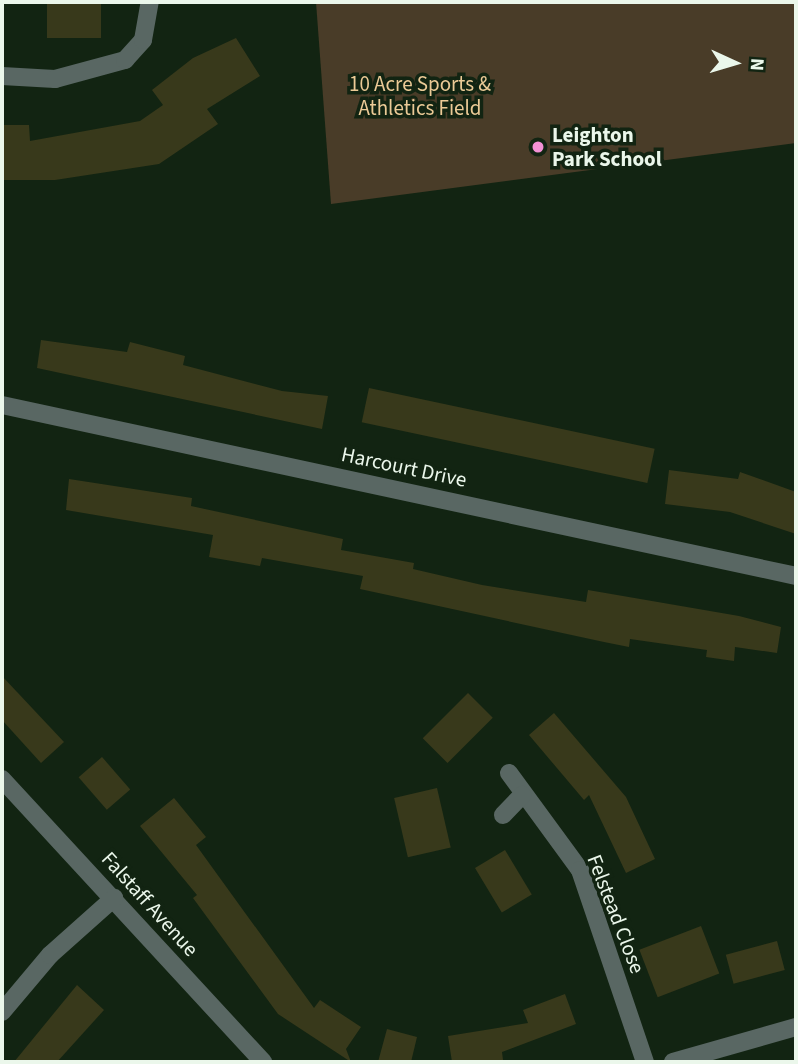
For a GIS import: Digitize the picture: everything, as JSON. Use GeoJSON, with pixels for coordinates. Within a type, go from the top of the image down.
{"type":"FeatureCollection","features":[{"type":"Feature","properties":{"kind":"street"},"geometry":{"type":"LineString","coordinates":[[2,76],[55,79],[125,60],[143,40],[150,2]]}},
{"type":"Feature","properties":{"kind":"street","name":"Harcourt Drive"},"geometry":{"type":"LineString","coordinates":[[2,405],[796,576]]}},
{"type":"Feature","properties":{"kind":"street","name":"Felstead Close"},"geometry":{"type":"LineString","coordinates":[[509,773],[522,796],[542,812],[580,870],[645,1062]]}},
{"type":"Feature","properties":{"kind":"street","name":"Falstaff Avenue"},"geometry":{"type":"LineString","coordinates":[[2,779],[263,1062]]}},
{"type":"Feature","properties":{"kind":"street"},"geometry":{"type":"LineString","coordinates":[[503,815],[522,796]]}},
{"type":"Feature","properties":{"kind":"street"},"geometry":{"type":"LineString","coordinates":[[2,1012],[50,955],[114,898]]}},
{"type":"Feature","properties":{"kind":"street"},"geometry":{"type":"LineString","coordinates":[[673,1062],[796,1027]]}},
{"type":"Feature","properties":{"kind":"green space","name":"10 Acre Sports & Athletics Field"},"geometry":{"type":"Polygon","coordinates":[[[316,2],[796,2],[796,143],[331,204],[316,2]]]}},
{"type":"Feature","properties":{"kind":"building"},"geometry":{"type":"Polygon","coordinates":[[[47,2],[101,2],[101,38],[47,38],[47,2]]]}},
{"type":"Feature","properties":{"kind":"building"},"geometry":{"type":"Polygon","coordinates":[[[236,38],[260,76],[207,109],[218,124],[159,164],[55,180],[2,180],[2,125],[29,125],[30,141],[140,121],[163,105],[152,90],[193,58],[236,38]]]}},
{"type":"Feature","properties":{"kind":"building"},"geometry":{"type":"Polygon","coordinates":[[[41,340],[127,352],[130,342],[185,356],[183,365],[282,391],[328,396],[322,429],[37,368],[41,340]]]}},
{"type":"Feature","properties":{"kind":"building"},"geometry":{"type":"Polygon","coordinates":[[[369,388],[655,449],[647,483],[362,422],[369,388]]]}},
{"type":"Feature","properties":{"kind":"building"},"geometry":{"type":"Polygon","coordinates":[[[669,470],[738,479],[740,472],[796,492],[796,534],[730,512],[665,504],[669,470]]]}},
{"type":"Feature","properties":{"kind":"building"},"geometry":{"type":"Polygon","coordinates":[[[69,479],[192,498],[191,506],[343,539],[341,550],[414,563],[413,569],[482,585],[586,602],[588,590],[739,616],[781,627],[777,653],[735,647],[734,661],[706,657],[707,650],[630,639],[629,647],[360,589],[363,576],[262,558],[260,566],[209,557],[213,535],[66,510],[69,479]]]}},
{"type":"Feature","properties":{"kind":"building"},"geometry":{"type":"Polygon","coordinates":[[[2,676],[64,742],[41,763],[2,720],[2,676]]]}},
{"type":"Feature","properties":{"kind":"building"},"geometry":{"type":"Polygon","coordinates":[[[468,693],[493,718],[447,763],[423,738],[468,693]]]}},
{"type":"Feature","properties":{"kind":"building"},"geometry":{"type":"Polygon","coordinates":[[[554,713],[626,797],[655,859],[626,873],[589,795],[584,800],[529,735],[554,713]]]}},
{"type":"Feature","properties":{"kind":"building"},"geometry":{"type":"Polygon","coordinates":[[[102,757],[130,789],[107,810],[79,777],[102,757]]]}},
{"type":"Feature","properties":{"kind":"building"},"geometry":{"type":"Polygon","coordinates":[[[437,788],[451,847],[408,857],[394,798],[437,788]]]}},
{"type":"Feature","properties":{"kind":"building"},"geometry":{"type":"Polygon","coordinates":[[[174,798],[206,837],[196,845],[314,1008],[320,1000],[361,1027],[346,1049],[351,1062],[278,1014],[193,898],[197,895],[140,826],[174,798]]]}},
{"type":"Feature","properties":{"kind":"building"},"geometry":{"type":"Polygon","coordinates":[[[505,850],[532,895],[502,913],[475,868],[505,850]]]}},
{"type":"Feature","properties":{"kind":"building"},"geometry":{"type":"Polygon","coordinates":[[[701,926],[719,974],[658,997],[639,950],[701,926]]]}},
{"type":"Feature","properties":{"kind":"building"},"geometry":{"type":"Polygon","coordinates":[[[777,941],[785,970],[734,984],[726,955],[777,941]]]}},
{"type":"Feature","properties":{"kind":"building"},"geometry":{"type":"Polygon","coordinates":[[[77,985],[104,1010],[57,1062],[14,1062],[77,985]]]}},
{"type":"Feature","properties":{"kind":"building"},"geometry":{"type":"Polygon","coordinates":[[[565,994],[576,1024],[502,1052],[503,1060],[452,1062],[448,1036],[528,1023],[523,1010],[565,994]]]}},
{"type":"Feature","properties":{"kind":"building"},"geometry":{"type":"Polygon","coordinates":[[[387,1029],[417,1037],[411,1062],[378,1062],[387,1029]]]}},
{"type":"Feature","properties":{"kind":"place","name":"Leighton Park School"},"geometry":{"type":"Point","coordinates":[538,147]}}]}
